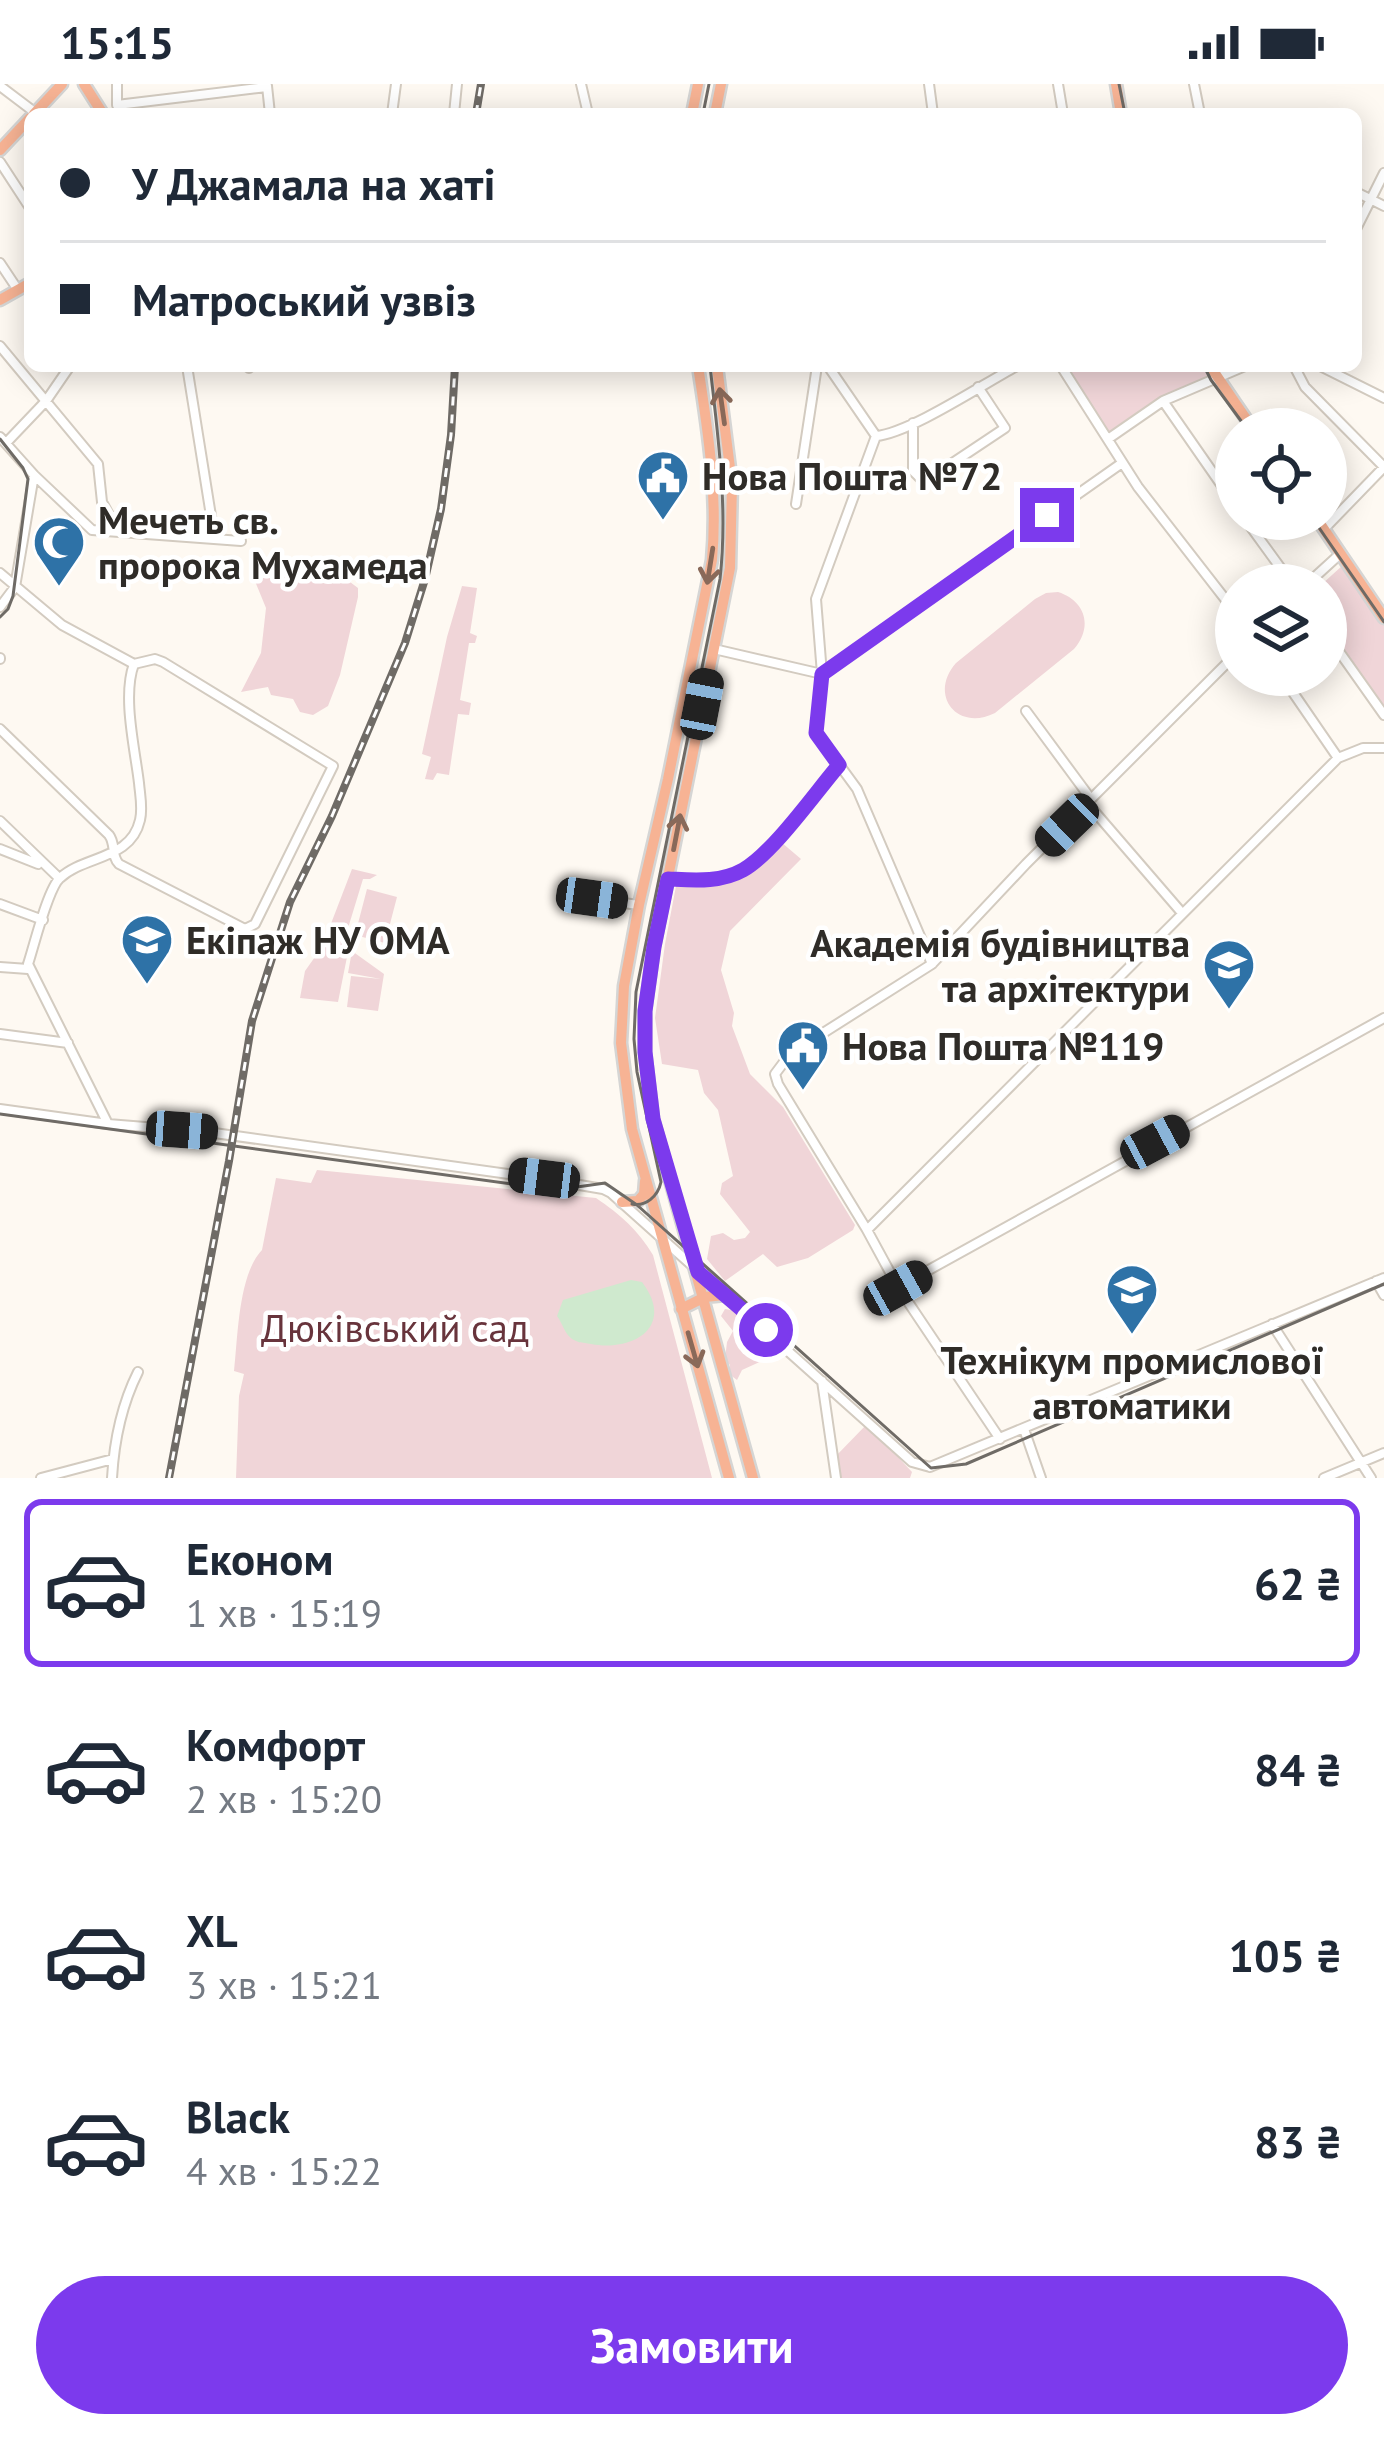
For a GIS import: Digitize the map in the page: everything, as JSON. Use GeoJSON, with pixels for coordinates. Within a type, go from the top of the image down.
{"type":"FeatureCollection","features":[{"type":"Feature","properties":{"kind":"main road"},"geometry":{"type":"LineString","coordinates":[[40,108],[62,84]]}},
{"type":"Feature","properties":{"kind":"main road"},"geometry":{"type":"LineString","coordinates":[[0,150],[24,125]]}},
{"type":"Feature","properties":{"kind":"main road"},"geometry":{"type":"LineString","coordinates":[[0,301],[24,287]]}},
{"type":"Feature","properties":{"kind":"main road"},"geometry":{"type":"LineString","coordinates":[[699,372],[713,461],[712,560],[638,905],[624,986],[621,1042],[632,1130],[729,1478]]}},
{"type":"Feature","properties":{"kind":"main road"},"geometry":{"type":"LineString","coordinates":[[718,372],[732,484],[730,568],[651,968],[645,1052],[653,1119],[754,1478]]}},
{"type":"Feature","properties":{"kind":"main road"},"geometry":{"type":"LineString","coordinates":[[1213,372],[1238,408]]}},
{"type":"Feature","properties":{"kind":"main road"},"geometry":{"type":"LineString","coordinates":[[1332,540],[1384,618]]}},
{"type":"Feature","properties":{"kind":"main road"},"geometry":{"type":"LineString","coordinates":[[622,1202],[638,1201],[646,1178]]}},
{"type":"Feature","properties":{"kind":"main road"},"geometry":{"type":"LineString","coordinates":[[681,1309],[705,1297],[725,1295]]}},
{"type":"Feature","properties":{"kind":"street"},"geometry":{"type":"LineString","coordinates":[[116,84],[117,105],[267,86]]}},
{"type":"Feature","properties":{"kind":"street"},"geometry":{"type":"LineString","coordinates":[[0,86],[26,108]]}},
{"type":"Feature","properties":{"kind":"street"},"geometry":{"type":"LineString","coordinates":[[0,162],[24,199]]}},
{"type":"Feature","properties":{"kind":"street"},"geometry":{"type":"LineString","coordinates":[[1362,217],[1384,173]]}},
{"type":"Feature","properties":{"kind":"street"},"geometry":{"type":"LineString","coordinates":[[1362,195],[1384,206]]}},
{"type":"Feature","properties":{"kind":"street"},"geometry":{"type":"LineString","coordinates":[[0,263],[24,287]]}},
{"type":"Feature","properties":{"kind":"street"},"geometry":{"type":"LineString","coordinates":[[0,346],[98,464],[102,502],[118,532]]}},
{"type":"Feature","properties":{"kind":"street"},"geometry":{"type":"LineString","coordinates":[[66,372],[46,401],[3,440],[34,475],[92,530],[242,542]]}},
{"type":"Feature","properties":{"kind":"street"},"geometry":{"type":"LineString","coordinates":[[188,372],[212,522]]}},
{"type":"Feature","properties":{"kind":"street"},"geometry":{"type":"LineString","coordinates":[[796,504],[817,372]]}},
{"type":"Feature","properties":{"kind":"street"},"geometry":{"type":"LineString","coordinates":[[832,372],[876,436]]}},
{"type":"Feature","properties":{"kind":"street"},"geometry":{"type":"LineString","coordinates":[[876,436],[914,423],[1006,372]]}},
{"type":"Feature","properties":{"kind":"street"},"geometry":{"type":"LineString","coordinates":[[1064,372],[1122,463],[1215,588]]}},
{"type":"Feature","properties":{"kind":"street"},"geometry":{"type":"LineString","coordinates":[[1108,439],[1213,372]]}},
{"type":"Feature","properties":{"kind":"street"},"geometry":{"type":"LineString","coordinates":[[1297,372],[1320,404],[1384,467],[1347,500]]}},
{"type":"Feature","properties":{"kind":"street"},"geometry":{"type":"LineString","coordinates":[[1332,372],[1384,398]]}},
{"type":"Feature","properties":{"kind":"street"},"geometry":{"type":"LineString","coordinates":[[914,423],[913,471],[927,480],[1005,428],[978,388]]}},
{"type":"Feature","properties":{"kind":"street"},"geometry":{"type":"LineString","coordinates":[[1162,401],[1215,476]]}},
{"type":"Feature","properties":{"kind":"street"},"geometry":{"type":"LineString","coordinates":[[876,436],[815,598],[822,674],[816,733],[856,789],[932,964]]}},
{"type":"Feature","properties":{"kind":"street"},"geometry":{"type":"LineString","coordinates":[[713,649],[822,674],[1122,463]]}},
{"type":"Feature","properties":{"kind":"street"},"geometry":{"type":"LineString","coordinates":[[0,607],[15,587],[34,475]]}},
{"type":"Feature","properties":{"kind":"street"},"geometry":{"type":"LineString","coordinates":[[1329,564],[1341,553]]}},
{"type":"Feature","properties":{"kind":"street"},"geometry":{"type":"LineString","coordinates":[[0,573],[62,625],[134,664],[154,658],[163,662],[333,766],[255,924],[245,929],[122,866],[109,835],[0,728]]}},
{"type":"Feature","properties":{"kind":"street"},"geometry":{"type":"LineString","coordinates":[[1347,663],[1384,715]]}},
{"type":"Feature","properties":{"kind":"street"},"geometry":{"type":"LineString","coordinates":[[108,1124],[28,964],[59,878],[114,853],[133,837],[141,818],[128,685],[134,664]]}},
{"type":"Feature","properties":{"kind":"street"},"geometry":{"type":"LineString","coordinates":[[1000,1439],[898,1288],[775,1074],[790,1054],[932,964],[1215,675]]}},
{"type":"Feature","properties":{"kind":"street"},"geometry":{"type":"LineString","coordinates":[[1295,696],[1338,758]]}},
{"type":"Feature","properties":{"kind":"street"},"geometry":{"type":"LineString","coordinates":[[1026,711],[1088,795],[1088,804],[1182,914]]}},
{"type":"Feature","properties":{"kind":"street"},"geometry":{"type":"LineString","coordinates":[[867,1230],[1338,758],[1363,748],[1384,748]]}},
{"type":"Feature","properties":{"kind":"street"},"geometry":{"type":"LineString","coordinates":[[668,879],[698,881],[742,870],[768,849],[839,765]]}},
{"type":"Feature","properties":{"kind":"street"},"geometry":{"type":"LineString","coordinates":[[0,820],[59,878]]}},
{"type":"Feature","properties":{"kind":"street"},"geometry":{"type":"LineString","coordinates":[[0,849],[45,867]]}},
{"type":"Feature","properties":{"kind":"street"},"geometry":{"type":"LineString","coordinates":[[592,898],[638,905]]}},
{"type":"Feature","properties":{"kind":"street"},"geometry":{"type":"LineString","coordinates":[[0,904],[43,920]]}},
{"type":"Feature","properties":{"kind":"street"},"geometry":{"type":"LineString","coordinates":[[0,967],[28,969]]}},
{"type":"Feature","properties":{"kind":"street"},"geometry":{"type":"LineString","coordinates":[[898,1288],[1384,1018]]}},
{"type":"Feature","properties":{"kind":"street"},"geometry":{"type":"LineString","coordinates":[[0,1034],[68,1043]]}},
{"type":"Feature","properties":{"kind":"street"},"geometry":{"type":"LineString","coordinates":[[0,1109],[207,1132],[603,1189],[930,1473],[1380,1279],[1384,1295]]}},
{"type":"Feature","properties":{"kind":"street"},"geometry":{"type":"LineString","coordinates":[[661,1237],[687,1236]]}},
{"type":"Feature","properties":{"kind":"street"},"geometry":{"type":"LineString","coordinates":[[1272,1324],[1371,1478]]}},
{"type":"Feature","properties":{"kind":"street"},"geometry":{"type":"LineString","coordinates":[[112,1478],[127,1397],[138,1372]]}},
{"type":"Feature","properties":{"kind":"street"},"geometry":{"type":"LineString","coordinates":[[822,1379],[836,1478]]}},
{"type":"Feature","properties":{"kind":"street"},"geometry":{"type":"LineString","coordinates":[[1024,1429],[1041,1478]]}},
{"type":"Feature","properties":{"kind":"street"},"geometry":{"type":"LineString","coordinates":[[1324,1478],[1384,1453]]}},
{"type":"Feature","properties":{"kind":"street"},"geometry":{"type":"LineString","coordinates":[[41,1478],[113,1459]]}},
{"type":"Feature","properties":{"kind":"green space"},"geometry":{"type":"Polygon","coordinates":[[[1065,372],[1213,372],[1216,378],[1163,401],[1108,439],[1065,372]]]}},
{"type":"Feature","properties":{"kind":"green space"},"geometry":{"type":"Polygon","coordinates":[[[250,569],[346,579],[358,588],[340,675],[328,706],[313,715],[300,712],[293,699],[271,695],[268,687],[241,692],[261,653],[266,608],[250,569]]]}},
{"type":"Feature","properties":{"kind":"green space"},"geometry":{"type":"Polygon","coordinates":[[[1347,571],[1384,625],[1382,706],[1347,653],[1347,571]]]}},
{"type":"Feature","properties":{"kind":"green space"},"geometry":{"type":"Polygon","coordinates":[[[462,586],[477,588],[470,633],[477,636],[475,643],[469,643],[460,700],[471,703],[469,715],[458,714],[449,775],[437,773],[433,780],[425,779],[431,757],[422,754],[462,586]]]}},
{"type":"Feature","properties":{"kind":"green space"},"geometry":{"type":"Polygon","coordinates":[[[1058,592],[1075,602],[1084,616],[1083,632],[1074,649],[995,713],[981,718],[959,714],[946,698],[945,687],[956,663],[1035,599],[1058,592]]]}},
{"type":"Feature","properties":{"kind":"green space"},"geometry":{"type":"Polygon","coordinates":[[[781,842],[801,859],[730,931],[721,970],[734,1013],[732,1026],[750,1074],[783,1107],[855,1225],[808,1258],[777,1267],[763,1254],[725,1281],[707,1259],[711,1236],[723,1233],[734,1240],[750,1232],[720,1194],[722,1183],[733,1176],[718,1110],[704,1093],[698,1070],[662,1064],[655,1018],[676,886],[723,883],[781,842]]]}},
{"type":"Feature","properties":{"kind":"green space"},"geometry":{"type":"Polygon","coordinates":[[[352,869],[377,875],[363,879],[345,938],[349,947],[338,1002],[300,998],[305,971],[322,947],[352,869]]]}},
{"type":"Feature","properties":{"kind":"green space"},"geometry":{"type":"Polygon","coordinates":[[[367,889],[397,897],[385,943],[355,935],[367,889]]]}},
{"type":"Feature","properties":{"kind":"green space"},"geometry":{"type":"Polygon","coordinates":[[[352,951],[384,974],[378,1011],[347,1007],[351,976],[381,979],[348,973],[352,951]]]}},
{"type":"Feature","properties":{"kind":"green space","name":"Дюківський сад"},"geometry":{"type":"Polygon","coordinates":[[[317,1170],[596,1198],[613,1211],[653,1255],[712,1478],[236,1478],[244,1374],[234,1371],[248,1275],[262,1250],[276,1178],[311,1183],[317,1170]]]}},
{"type":"Feature","properties":{"kind":"green space"},"geometry":{"type":"Polygon","coordinates":[[[725,1309],[737,1311],[750,1331],[779,1353],[742,1370],[737,1380],[729,1374],[725,1359],[733,1331],[721,1316],[725,1309]]]}},
{"type":"Feature","properties":{"kind":"green space"},"geometry":{"type":"Polygon","coordinates":[[[867,1424],[912,1472],[910,1478],[838,1478],[834,1458],[867,1424]]]}},
{"type":"Feature","properties":{"kind":"shaded area"},"geometry":{"type":"Polygon","coordinates":[[[631,1280],[642,1282],[651,1298],[652,1324],[645,1333],[635,1340],[607,1345],[569,1337],[557,1316],[563,1300],[631,1280]]]}},
{"type":"Feature","properties":{"kind":"tram line"},"geometry":{"type":"LineString","coordinates":[[704,108],[709,84]]}},
{"type":"Feature","properties":{"kind":"tram line"},"geometry":{"type":"LineString","coordinates":[[1119,84],[1124,108]]}},
{"type":"Feature","properties":{"kind":"tram line"},"geometry":{"type":"LineString","coordinates":[[632,1204],[651,1199],[661,1182],[637,1072],[636,992],[720,579],[722,499],[711,372]]}},
{"type":"Feature","properties":{"kind":"tram line"},"geometry":{"type":"LineString","coordinates":[[1207,372],[1232,408]]}},
{"type":"Feature","properties":{"kind":"tram line"},"geometry":{"type":"LineString","coordinates":[[0,439],[28,479],[13,596],[0,617]]}},
{"type":"Feature","properties":{"kind":"tram line"},"geometry":{"type":"LineString","coordinates":[[1327,540],[1384,622]]}},
{"type":"Feature","properties":{"kind":"tram line"},"geometry":{"type":"LineString","coordinates":[[0,1114],[556,1190],[605,1183],[637,1205],[931,1468],[966,1464],[1384,1284]]}},
{"type":"Feature","properties":{"kind":"railway"},"geometry":{"type":"LineString","coordinates":[[477,108],[481,84]]}},
{"type":"Feature","properties":{"kind":"railway"},"geometry":{"type":"LineString","coordinates":[[169,1478],[252,1021],[290,902],[405,643],[425,579],[441,509],[455,372]]}},
{"type":"Feature","properties":{"kind":"place","name":"Нова Пошта №72"},"geometry":{"type":"Point","coordinates":[663,522]}},
{"type":"Feature","properties":{"kind":"place","name":"Мечеть св. пророка Мухамеда"},"geometry":{"type":"Point","coordinates":[59,588]}},
{"type":"Feature","properties":{"kind":"place","name":"Екіпаж НУ ОМА"},"geometry":{"type":"Point","coordinates":[147,986]}},
{"type":"Feature","properties":{"kind":"place","name":"Академія будівництва та архітектури"},"geometry":{"type":"Point","coordinates":[1229,1011]}},
{"type":"Feature","properties":{"kind":"place","name":"Нова Пошта №119"},"geometry":{"type":"Point","coordinates":[803,1092]}},
{"type":"Feature","properties":{"kind":"place","name":"Технікум промислової автоматики"},"geometry":{"type":"Point","coordinates":[1132,1336]}},
{"type":"Feature","properties":{"kind":"route"},"geometry":{"type":"LineString","coordinates":[[766,1330],[698,1272],[653,1119],[645,1011],[668,879],[698,881],[731,874],[768,849],[839,765],[816,733],[822,674],[1047,515]]}}]}
